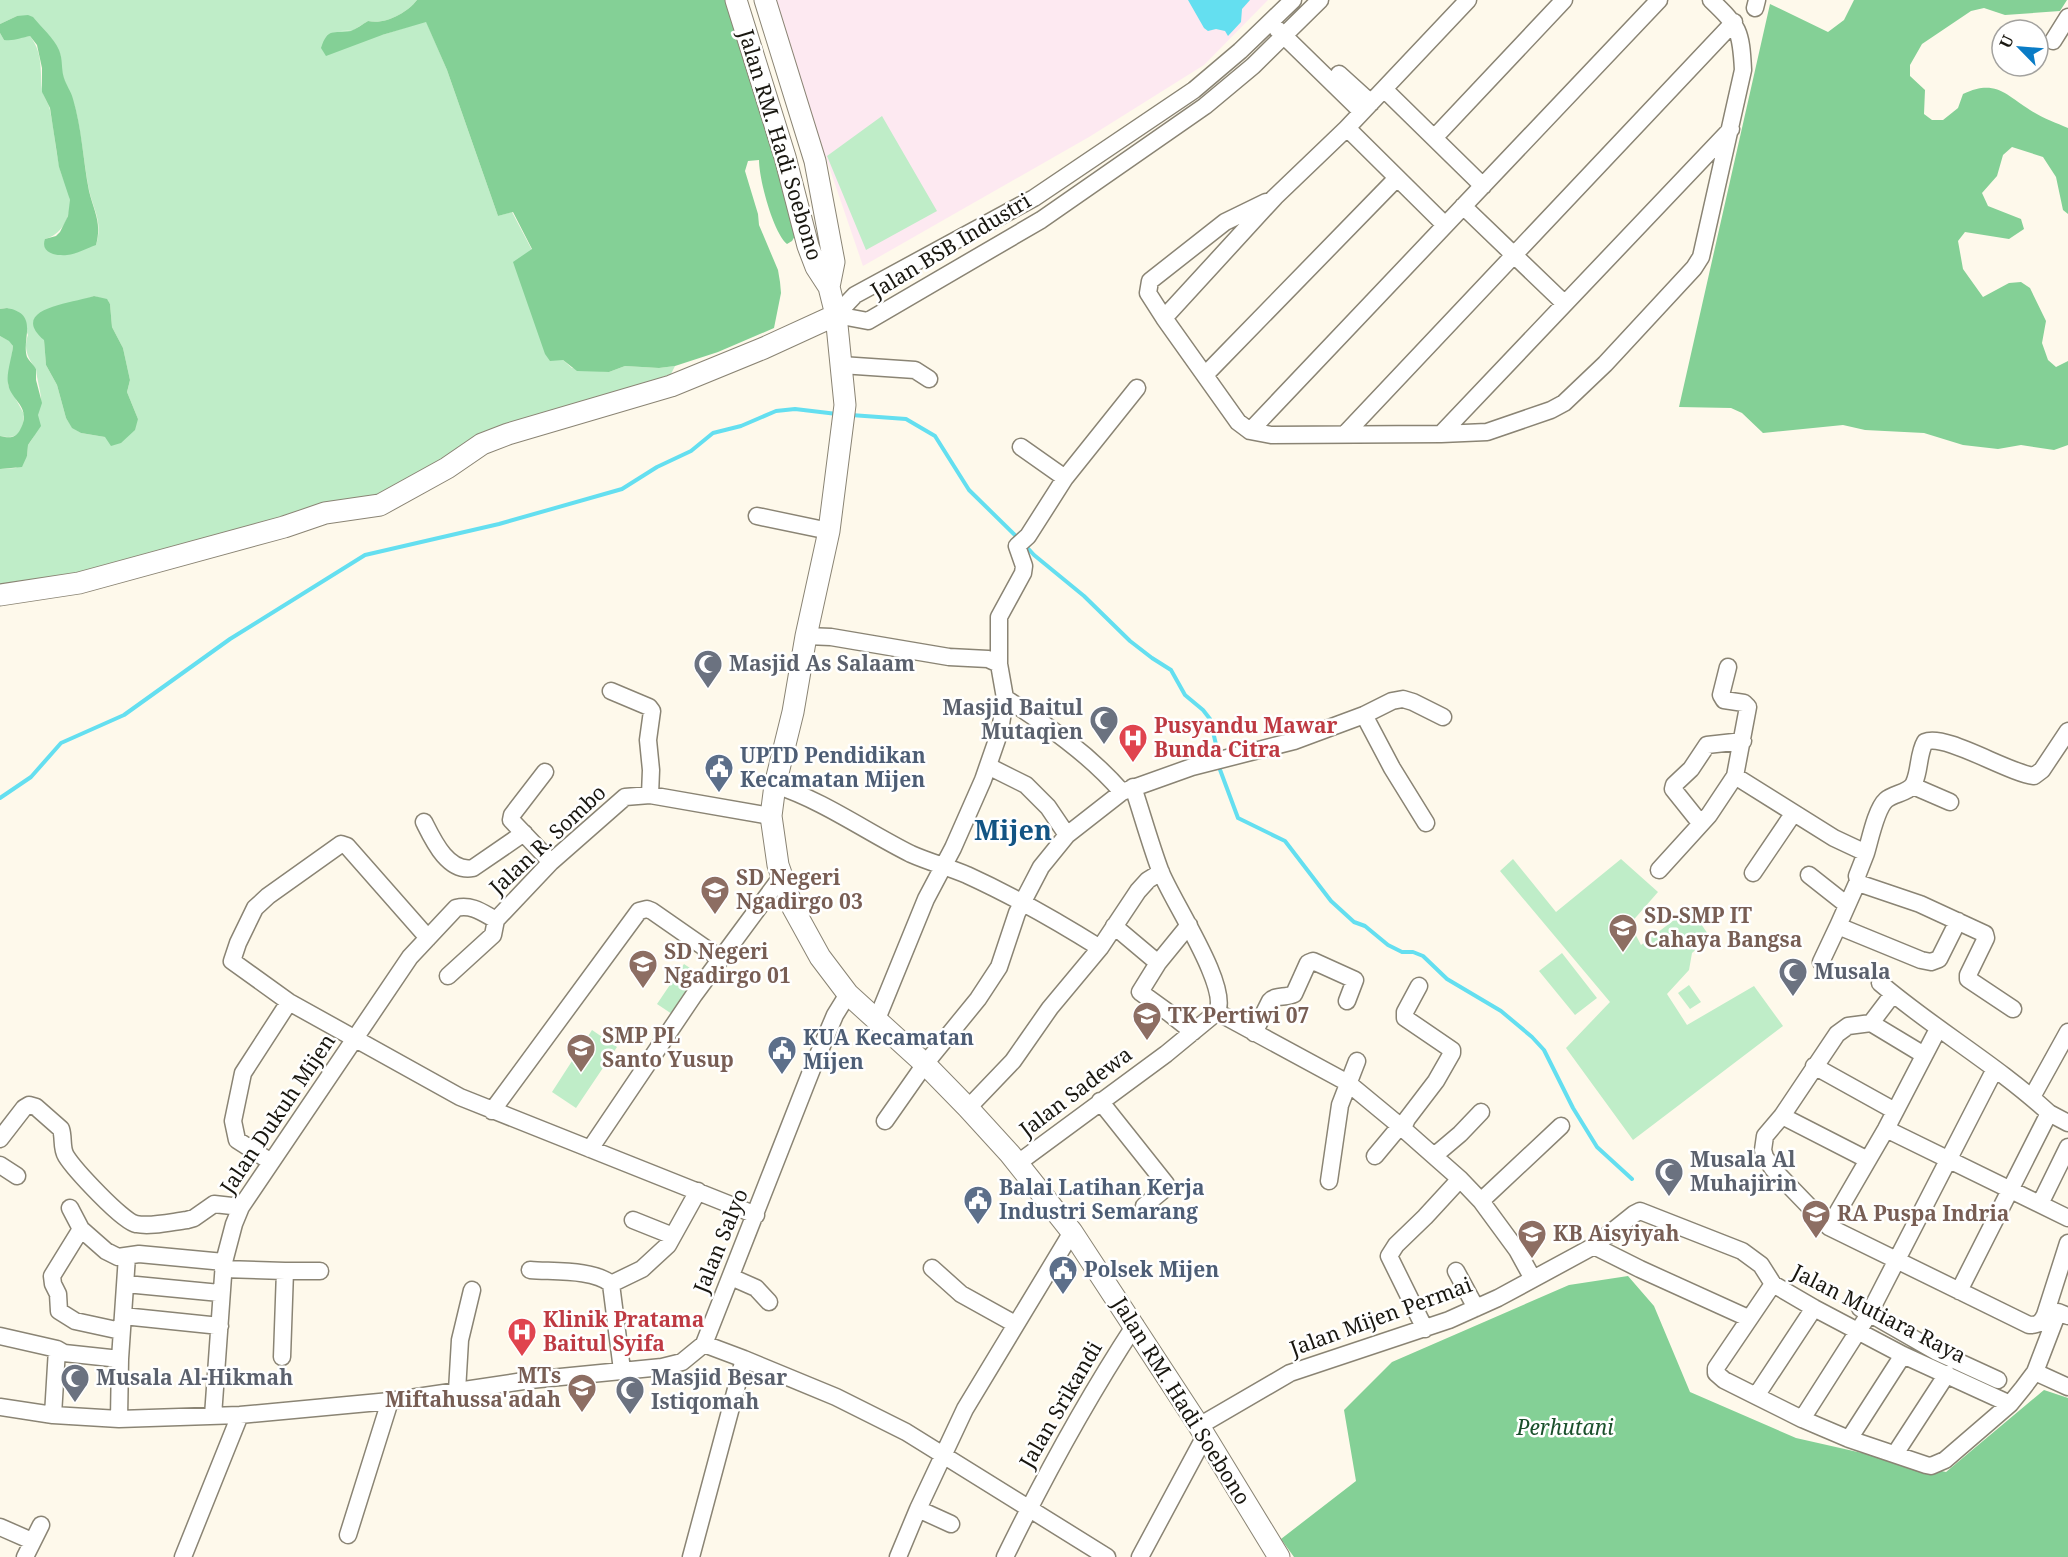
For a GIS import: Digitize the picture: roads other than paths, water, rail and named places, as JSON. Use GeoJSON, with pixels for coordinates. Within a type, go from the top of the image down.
{"type":"FeatureCollection","features":[{"type":"Feature","properties":{"kind":"main road","name":"Jalan RM. Hadi Soebono"},"geometry":{"type":"LineString","coordinates":[[736,0],[784,156],[807,246],[816,267],[830,287]]}},
{"type":"Feature","properties":{"kind":"main road","name":"Jalan RM. Hadi Soebono"},"geometry":{"type":"LineString","coordinates":[[765,0],[815,161],[834,262],[830,287],[836,315],[844,415],[830,531],[806,636],[793,712],[775,785],[771,816],[778,865],[793,908],[804,930],[820,957],[848,994],[925,1064],[968,1108],[1018,1163],[1072,1232],[1135,1325],[1280,1557]]}},
{"type":"Feature","properties":{"kind":"main road"},"geometry":{"type":"LineString","coordinates":[[0,595],[79,583],[325,513],[380,505],[447,468],[482,444],[508,434],[671,387],[836,315]]}},
{"type":"Feature","properties":{"kind":"street","name":"Jalan BSB Industri"},"geometry":{"type":"LineString","coordinates":[[836,315],[855,295],[1034,198],[1194,90],[1293,0]]}},
{"type":"Feature","properties":{"kind":"street","name":"Jalan BSB Industri"},"geometry":{"type":"LineString","coordinates":[[836,315],[868,321],[1041,220],[1205,106],[1253,66],[1320,0]]}},
{"type":"Feature","properties":{"kind":"street"},"geometry":{"type":"LineString","coordinates":[[1164,318],[1275,197],[1347,128],[1468,0]]}},
{"type":"Feature","properties":{"kind":"street"},"geometry":{"type":"LineString","coordinates":[[1434,138],[1564,0]]}},
{"type":"Feature","properties":{"kind":"street"},"geometry":{"type":"LineString","coordinates":[[1250,431],[1659,0]]}},
{"type":"Feature","properties":{"kind":"street"},"geometry":{"type":"LineString","coordinates":[[1275,197],[1225,222],[1150,281],[1148,293],[1238,422],[1250,431],[1271,435],[1441,434],[1487,432],[1551,410],[1576,394],[1677,287],[1701,257],[1743,70],[1742,41],[1734,22],[1712,0]]}},
{"type":"Feature","properties":{"kind":"street"},"geometry":{"type":"LineString","coordinates":[[2053,41],[2068,16]]}},
{"type":"Feature","properties":{"kind":"street"},"geometry":{"type":"LineString","coordinates":[[1274,19],[1366,107]]}},
{"type":"Feature","properties":{"kind":"street"},"geometry":{"type":"LineString","coordinates":[[1344,435],[1734,22]]}},
{"type":"Feature","properties":{"kind":"street"},"geometry":{"type":"LineString","coordinates":[[1384,89],[1483,186]]}},
{"type":"Feature","properties":{"kind":"street"},"geometry":{"type":"LineString","coordinates":[[1347,128],[1444,225]]}},
{"type":"Feature","properties":{"kind":"street"},"geometry":{"type":"LineString","coordinates":[[1441,434],[1731,129]]}},
{"type":"Feature","properties":{"kind":"street"},"geometry":{"type":"LineString","coordinates":[[1205,375],[1397,178]]}},
{"type":"Feature","properties":{"kind":"street"},"geometry":{"type":"LineString","coordinates":[[1463,206],[1564,303]]}},
{"type":"Feature","properties":{"kind":"street"},"geometry":{"type":"LineString","coordinates":[[841,365],[915,370],[929,379]]}},
{"type":"Feature","properties":{"kind":"street"},"geometry":{"type":"LineString","coordinates":[[877,1019],[926,899],[953,848],[988,766],[1000,731],[1005,698],[999,664],[999,617],[1021,578],[1024,566],[1023,541],[1065,478],[1137,388]]}},
{"type":"Feature","properties":{"kind":"street"},"geometry":{"type":"LineString","coordinates":[[1021,447],[1065,478]]}},
{"type":"Feature","properties":{"kind":"street"},"geometry":{"type":"LineString","coordinates":[[757,516],[830,531]]}},
{"type":"Feature","properties":{"kind":"street"},"geometry":{"type":"LineString","coordinates":[[806,636],[949,657],[988,659],[999,664]]}},
{"type":"Feature","properties":{"kind":"street"},"geometry":{"type":"LineString","coordinates":[[1659,870],[1701,824],[1735,776],[1748,707],[1743,703],[1724,700],[1721,695],[1728,667]]}},
{"type":"Feature","properties":{"kind":"street"},"geometry":{"type":"LineString","coordinates":[[611,691],[649,707],[652,711],[648,740],[651,770],[650,795]]}},
{"type":"Feature","properties":{"kind":"street"},"geometry":{"type":"LineString","coordinates":[[1005,698],[1081,751],[1127,790],[1161,872],[1210,971],[1220,1006],[1217,1012],[1348,1083],[1402,1127],[1481,1201],[1517,1250],[1533,1279]]}},
{"type":"Feature","properties":{"kind":"street"},"geometry":{"type":"LineString","coordinates":[[885,1121],[925,1064],[978,999],[999,967],[1023,902],[1041,867],[1067,834],[1127,790],[1192,767],[1294,741],[1364,715],[1392,701],[1403,699],[1427,707],[1443,717]]}},
{"type":"Feature","properties":{"kind":"street"},"geometry":{"type":"LineString","coordinates":[[1364,715],[1392,768],[1426,824]]}},
{"type":"Feature","properties":{"kind":"street"},"geometry":{"type":"LineString","coordinates":[[1821,962],[1858,881],[1857,876],[1883,803],[1913,786],[1925,742],[1931,740],[1947,743],[2010,769],[2034,776],[2042,770],[2068,731]]}},
{"type":"Feature","properties":{"kind":"street"},"geometry":{"type":"LineString","coordinates":[[1701,824],[1678,797],[1673,789],[1674,785],[1690,769],[1707,745],[1743,741]]}},
{"type":"Feature","properties":{"kind":"street"},"geometry":{"type":"LineString","coordinates":[[988,766],[1026,785],[1048,807],[1067,834]]}},
{"type":"Feature","properties":{"kind":"street"},"geometry":{"type":"LineString","coordinates":[[544,772],[512,815],[512,820],[551,862]]}},
{"type":"Feature","properties":{"kind":"street"},"geometry":{"type":"LineString","coordinates":[[1735,776],[1834,838],[1866,853]]}},
{"type":"Feature","properties":{"kind":"street"},"geometry":{"type":"LineString","coordinates":[[775,785],[801,793],[912,854],[966,875],[1023,902],[1100,948]]}},
{"type":"Feature","properties":{"kind":"street"},"geometry":{"type":"LineString","coordinates":[[1913,786],[1950,802]]}},
{"type":"Feature","properties":{"kind":"street","name":"Jalan R. Sombo"},"geometry":{"type":"LineString","coordinates":[[355,1041],[410,957],[456,908],[465,906],[473,908],[496,920],[551,862],[626,797],[650,795],[771,816]]}},
{"type":"Feature","properties":{"kind":"street"},"geometry":{"type":"LineString","coordinates":[[1753,873],[1793,813]]}},
{"type":"Feature","properties":{"kind":"street"},"geometry":{"type":"LineString","coordinates":[[424,822],[437,848],[459,868],[465,869],[473,868],[524,833]]}},
{"type":"Feature","properties":{"kind":"street"},"geometry":{"type":"LineString","coordinates":[[355,1041],[289,1002],[232,961],[255,908],[341,843],[347,846],[428,938]]}},
{"type":"Feature","properties":{"kind":"street"},"geometry":{"type":"LineString","coordinates":[[968,1108],[1013,1061],[1050,1008],[1100,948],[1138,891],[1148,880],[1161,872]]}},
{"type":"Feature","properties":{"kind":"street"},"geometry":{"type":"LineString","coordinates":[[1809,875],[1847,905]]}},
{"type":"Feature","properties":{"kind":"street"},"geometry":{"type":"LineString","coordinates":[[590,1149],[694,995],[782,876]]}},
{"type":"Feature","properties":{"kind":"street"},"geometry":{"type":"LineString","coordinates":[[1858,881],[1920,904],[1985,933],[1986,938],[1968,979],[2013,1009]]}},
{"type":"Feature","properties":{"kind":"street"},"geometry":{"type":"LineString","coordinates":[[492,1111],[639,911],[646,909],[651,911],[721,959]]}},
{"type":"Feature","properties":{"kind":"street"},"geometry":{"type":"LineString","coordinates":[[448,976],[493,935],[496,920]]}},
{"type":"Feature","properties":{"kind":"street"},"geometry":{"type":"LineString","coordinates":[[1838,926],[1901,954],[1931,962],[1941,957],[1958,921]]}},
{"type":"Feature","properties":{"kind":"street"},"geometry":{"type":"LineString","coordinates":[[1189,925],[1158,963],[1140,993],[1169,1012],[1193,1032]]}},
{"type":"Feature","properties":{"kind":"street"},"geometry":{"type":"LineString","coordinates":[[1114,926],[1158,963]]}},
{"type":"Feature","properties":{"kind":"street"},"geometry":{"type":"LineString","coordinates":[[1254,1033],[1270,1001],[1273,998],[1288,997],[1294,994],[1308,963],[1312,961],[1355,980],[1347,1001]]}},
{"type":"Feature","properties":{"kind":"street"},"geometry":{"type":"LineString","coordinates":[[1375,1156],[1402,1127],[1436,1081],[1452,1053],[1452,1050],[1443,1043],[1405,1018],[1405,1012],[1419,986]]}},
{"type":"Feature","properties":{"kind":"street"},"geometry":{"type":"LineString","coordinates":[[1871,1023],[1886,988],[2032,1097],[2049,1113],[2068,1123]]}},
{"type":"Feature","properties":{"kind":"street","name":"Jalan Salyo"},"geometry":{"type":"LineString","coordinates":[[704,1344],[823,1043],[848,994]]}},
{"type":"Feature","properties":{"kind":"street"},"geometry":{"type":"LineString","coordinates":[[271,1162],[237,1140],[233,1121],[243,1072],[289,1002]]}},
{"type":"Feature","properties":{"kind":"street","name":"Jalan Sadewa"},"geometry":{"type":"LineString","coordinates":[[1018,1163],[1217,1012]]}},
{"type":"Feature","properties":{"kind":"street"},"geometry":{"type":"LineString","coordinates":[[1924,1055],[1871,1023],[1855,1024],[1843,1028],[1814,1066],[1782,1116],[1765,1136],[1763,1150],[1773,1169],[1829,1227],[2029,1325],[2042,1322],[2045,1316],[2068,1243]]}},
{"type":"Feature","properties":{"kind":"street"},"geometry":{"type":"LineString","coordinates":[[1829,1227],[1886,1129],[1938,1029]]}},
{"type":"Feature","properties":{"kind":"street"},"geometry":{"type":"LineString","coordinates":[[2032,1097],[2068,1032]]}},
{"type":"Feature","properties":{"kind":"street","name":"Jalan Dukuh Mijen"},"geometry":{"type":"LineString","coordinates":[[213,1416],[220,1326],[220,1293],[234,1224],[241,1207],[355,1041],[460,1097],[492,1111],[756,1215]]}},
{"type":"Feature","properties":{"kind":"street"},"geometry":{"type":"LineString","coordinates":[[1329,1181],[1340,1105],[1357,1061]]}},
{"type":"Feature","properties":{"kind":"street"},"geometry":{"type":"LineString","coordinates":[[1814,1066],[1895,1111]]}},
{"type":"Feature","properties":{"kind":"street"},"geometry":{"type":"LineString","coordinates":[[1802,1419],[1894,1260],[1992,1067]]}},
{"type":"Feature","properties":{"kind":"street"},"geometry":{"type":"LineString","coordinates":[[1100,1101],[1166,1184],[1166,1188],[1144,1206]]}},
{"type":"Feature","properties":{"kind":"street"},"geometry":{"type":"LineString","coordinates":[[0,1139],[24,1108],[29,1105],[36,1107],[61,1129],[63,1150],[67,1157],[93,1188],[126,1220],[134,1224],[195,1218],[214,1204],[241,1207]]}},
{"type":"Feature","properties":{"kind":"street"},"geometry":{"type":"LineString","coordinates":[[1434,1156],[1481,1113]]}},
{"type":"Feature","properties":{"kind":"street"},"geometry":{"type":"LineString","coordinates":[[1959,1291],[2049,1113]]}},
{"type":"Feature","properties":{"kind":"street"},"geometry":{"type":"LineString","coordinates":[[1782,1116],[1868,1160]]}},
{"type":"Feature","properties":{"kind":"street"},"geometry":{"type":"LineString","coordinates":[[1481,1201],[1561,1126]]}},
{"type":"Feature","properties":{"kind":"street"},"geometry":{"type":"LineString","coordinates":[[1886,1129],[2068,1218]]}},
{"type":"Feature","properties":{"kind":"street"},"geometry":{"type":"LineString","coordinates":[[2040,1204],[2068,1147]]}},
{"type":"Feature","properties":{"kind":"street"},"geometry":{"type":"LineString","coordinates":[[1425,1329],[1389,1256],[1395,1245],[1460,1179]]}},
{"type":"Feature","properties":{"kind":"street"},"geometry":{"type":"LineString","coordinates":[[611,1284],[642,1269],[668,1245],[698,1191]]}},
{"type":"Feature","properties":{"kind":"street"},"geometry":{"type":"LineString","coordinates":[[70,1208],[81,1228],[106,1251],[118,1257],[139,1254],[224,1266],[285,1271],[320,1271]]}},
{"type":"Feature","properties":{"kind":"street","name":"Jalan Mijen Permai"},"geometry":{"type":"LineString","coordinates":[[1202,1431],[1290,1373],[1425,1329],[1476,1308],[1594,1246],[1638,1212]]}},
{"type":"Feature","properties":{"kind":"street","name":"Jalan Mutiara Raya"},"geometry":{"type":"LineString","coordinates":[[1638,1212],[1742,1251],[1761,1265],[1773,1284],[1814,1308],[1903,1355],[2010,1404]]}},
{"type":"Feature","properties":{"kind":"street"},"geometry":{"type":"LineString","coordinates":[[633,1220],[674,1236]]}},
{"type":"Feature","properties":{"kind":"street"},"geometry":{"type":"LineString","coordinates":[[81,1228],[52,1276],[58,1294],[59,1311],[75,1321],[220,1326]]}},
{"type":"Feature","properties":{"kind":"street"},"geometry":{"type":"LineString","coordinates":[[898,1557],[965,1409],[1072,1232]]}},
{"type":"Feature","properties":{"kind":"street"},"geometry":{"type":"LineString","coordinates":[[1594,1246],[1748,1318]]}},
{"type":"Feature","properties":{"kind":"street"},"geometry":{"type":"LineString","coordinates":[[119,1419],[120,1359],[127,1256]]}},
{"type":"Feature","properties":{"kind":"street"},"geometry":{"type":"LineString","coordinates":[[932,1268],[961,1294],[1015,1324]]}},
{"type":"Feature","properties":{"kind":"street"},"geometry":{"type":"LineString","coordinates":[[530,1270],[594,1275],[611,1284],[622,1370]]}},
{"type":"Feature","properties":{"kind":"street"},"geometry":{"type":"LineString","coordinates":[[282,1357],[285,1271]]}},
{"type":"Feature","properties":{"kind":"street"},"geometry":{"type":"LineString","coordinates":[[1456,1271],[1476,1308]]}},
{"type":"Feature","properties":{"kind":"street"},"geometry":{"type":"LineString","coordinates":[[731,1277],[756,1288],[769,1302]]}},
{"type":"Feature","properties":{"kind":"street"},"geometry":{"type":"LineString","coordinates":[[1773,1284],[1720,1359],[1715,1370],[1724,1380],[1802,1419],[1849,1439],[1926,1465],[1938,1463],[1953,1455],[2010,1404],[2035,1372],[2063,1314],[2068,1279]]}},
{"type":"Feature","properties":{"kind":"street"},"geometry":{"type":"LineString","coordinates":[[126,1284],[220,1293]]}},
{"type":"Feature","properties":{"kind":"street"},"geometry":{"type":"LineString","coordinates":[[457,1391],[460,1340],[472,1290]]}},
{"type":"Feature","properties":{"kind":"street"},"geometry":{"type":"LineString","coordinates":[[1755,1396],[1814,1308]]}},
{"type":"Feature","properties":{"kind":"street"},"geometry":{"type":"LineString","coordinates":[[1865,1311],[1937,1352],[1998,1380]]}},
{"type":"Feature","properties":{"kind":"street","name":"Jalan Srikandi"},"geometry":{"type":"LineString","coordinates":[[1005,1557],[1029,1508],[1102,1375],[1135,1325]]}},
{"type":"Feature","properties":{"kind":"street"},"geometry":{"type":"LineString","coordinates":[[0,1336],[57,1349],[64,1353],[120,1359]]}},
{"type":"Feature","properties":{"kind":"street"},"geometry":{"type":"LineString","coordinates":[[0,1407],[53,1415],[119,1419],[240,1415],[390,1401],[622,1370],[662,1367],[682,1362],[704,1344],[836,1397],[906,1432],[1107,1557]]}},
{"type":"Feature","properties":{"kind":"street"},"geometry":{"type":"LineString","coordinates":[[53,1415],[57,1349]]}},
{"type":"Feature","properties":{"kind":"street"},"geometry":{"type":"LineString","coordinates":[[1849,1439],[1903,1355]]}},
{"type":"Feature","properties":{"kind":"street"},"geometry":{"type":"LineString","coordinates":[[691,1557],[744,1359]]}},
{"type":"Feature","properties":{"kind":"street"},"geometry":{"type":"LineString","coordinates":[[2035,1372],[2068,1387]]}},
{"type":"Feature","properties":{"kind":"street"},"geometry":{"type":"LineString","coordinates":[[1895,1454],[1947,1374]]}},
{"type":"Feature","properties":{"kind":"street"},"geometry":{"type":"LineString","coordinates":[[348,1535],[390,1401]]}},
{"type":"Feature","properties":{"kind":"street"},"geometry":{"type":"LineString","coordinates":[[183,1557],[240,1415]]}},
{"type":"Feature","properties":{"kind":"street"},"geometry":{"type":"LineString","coordinates":[[1140,1557],[1202,1431]]}},
{"type":"Feature","properties":{"kind":"street"},"geometry":{"type":"LineString","coordinates":[[918,1509],[951,1524]]}},
{"type":"Feature","properties":{"kind":"street"},"geometry":{"type":"LineString","coordinates":[[25,1557],[41,1525]]}},
{"type":"Feature","properties":{"kind":"street"},"geometry":{"type":"LineString","coordinates":[[0,1527],[32,1541]]}},
{"type":"Feature","properties":{"kind":"water"},"geometry":{"type":"Polygon","coordinates":[[[1188,0],[1250,0],[1242,9],[1241,22],[1228,36],[1225,31],[1216,29],[1208,31],[1204,28],[1188,0]]]}},
{"type":"Feature","properties":{"kind":"waterway"},"geometry":{"type":"LineString","coordinates":[[0,798],[31,777],[61,743],[124,715],[230,639],[365,555],[499,524],[622,489],[657,467],[691,451],[713,433],[741,426],[776,411],[795,409],[837,414]]}},
{"type":"Feature","properties":{"kind":"waterway"},"geometry":{"type":"LineString","coordinates":[[851,415],[906,419],[935,436],[969,490],[1019,539]]}},
{"type":"Feature","properties":{"kind":"waterway"},"geometry":{"type":"LineString","coordinates":[[1024,544],[1084,596],[1130,641],[1171,670],[1185,695],[1210,719],[1218,753]]}},
{"type":"Feature","properties":{"kind":"waterway"},"geometry":{"type":"LineString","coordinates":[[1219,767],[1238,818],[1285,841],[1331,901],[1354,922],[1365,926],[1388,945],[1402,952],[1413,952],[1423,956],[1447,979],[1501,1011],[1532,1037],[1544,1050],[1573,1108],[1597,1147],[1632,1179]]}},
{"type":"Feature","properties":{"kind":"place","name":"Masjid As Salaam"},"geometry":{"type":"Point","coordinates":[708,690]}},
{"type":"Feature","properties":{"kind":"place","name":"Masjid Baitul Mutaqien"},"geometry":{"type":"Point","coordinates":[1104,746]}},
{"type":"Feature","properties":{"kind":"place","name":"Pusyandu Mawar Bunda Citra"},"geometry":{"type":"Point","coordinates":[1133,764]}},
{"type":"Feature","properties":{"kind":"place","name":"UPTD Pendidikan Kecamatan Mijen"},"geometry":{"type":"Point","coordinates":[719,794]}},
{"type":"Feature","properties":{"kind":"place","name":"SD Negeri Ngadirgo 03"},"geometry":{"type":"Point","coordinates":[715,916]}},
{"type":"Feature","properties":{"kind":"place","name":"SD-SMP IT Cahaya Bangsa"},"geometry":{"type":"Point","coordinates":[1623,954]}},
{"type":"Feature","properties":{"kind":"place","name":"SD Negeri Ngadirgo 01"},"geometry":{"type":"Point","coordinates":[643,990]}},
{"type":"Feature","properties":{"kind":"place","name":"Musala"},"geometry":{"type":"Point","coordinates":[1793,998]}},
{"type":"Feature","properties":{"kind":"place","name":"TK Pertiwi 07"},"geometry":{"type":"Point","coordinates":[1147,1042]}},
{"type":"Feature","properties":{"kind":"place","name":"SMP PL Santo Yusup"},"geometry":{"type":"Point","coordinates":[581,1074]}},
{"type":"Feature","properties":{"kind":"place","name":"KUA Kecamatan Mijen"},"geometry":{"type":"Point","coordinates":[782,1076]}},
{"type":"Feature","properties":{"kind":"place","name":"Musala Al Muhajirin"},"geometry":{"type":"Point","coordinates":[1669,1198]}},
{"type":"Feature","properties":{"kind":"place","name":"Balai Latihan Kerja Industri Semarang"},"geometry":{"type":"Point","coordinates":[978,1226]}},
{"type":"Feature","properties":{"kind":"place","name":"RA Puspa Indria"},"geometry":{"type":"Point","coordinates":[1816,1240]}},
{"type":"Feature","properties":{"kind":"place","name":"KB Aisyiyah"},"geometry":{"type":"Point","coordinates":[1532,1260]}},
{"type":"Feature","properties":{"kind":"place","name":"Polsek Mijen"},"geometry":{"type":"Point","coordinates":[1063,1296]}},
{"type":"Feature","properties":{"kind":"place","name":"Klinik Pratama Baitul Syifa"},"geometry":{"type":"Point","coordinates":[522,1358]}},
{"type":"Feature","properties":{"kind":"place","name":"Musala Al-Hikmah"},"geometry":{"type":"Point","coordinates":[75,1404]}},
{"type":"Feature","properties":{"kind":"place","name":"MTs Miftahussa'adah"},"geometry":{"type":"Point","coordinates":[582,1414]}},
{"type":"Feature","properties":{"kind":"place","name":"Masjid Besar Istiqomah"},"geometry":{"type":"Point","coordinates":[630,1416]}},
{"type":"Feature","properties":{"kind":"district","name":"Mijen"},"geometry":{"type":"Point","coordinates":[1013,831]}},
{"type":"Feature","properties":{"kind":"park label","name":"Perhutani"},"geometry":{"type":"Point","coordinates":[1565,1428]}}]}
